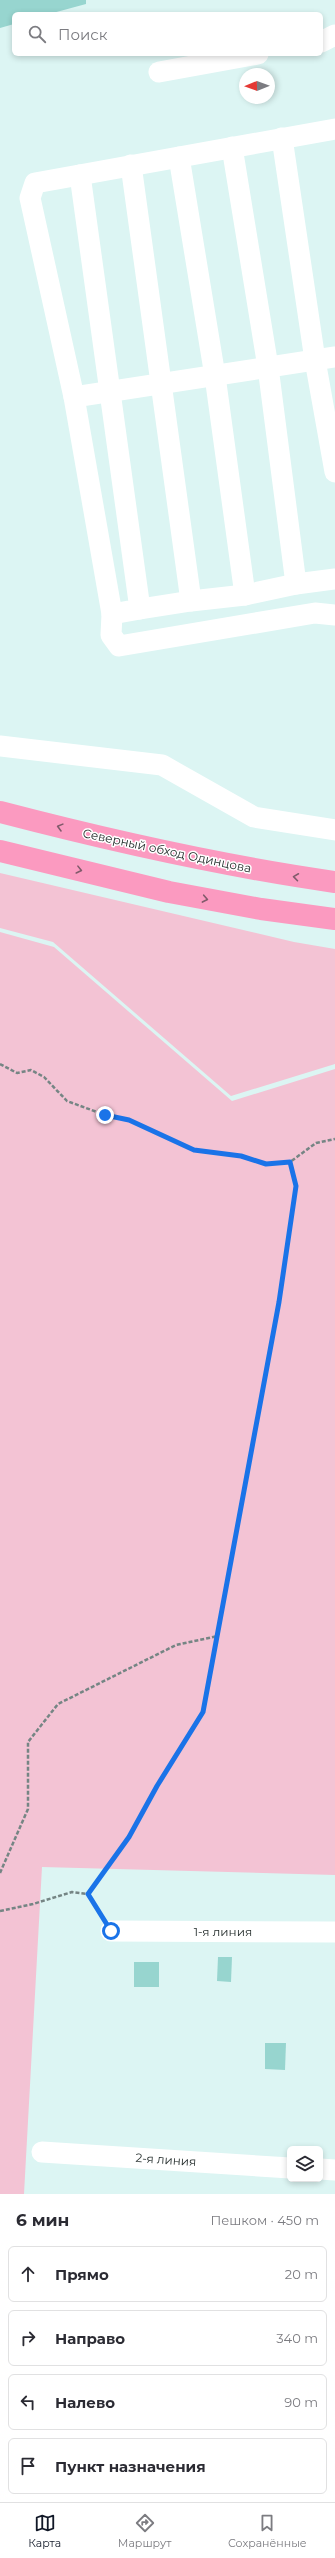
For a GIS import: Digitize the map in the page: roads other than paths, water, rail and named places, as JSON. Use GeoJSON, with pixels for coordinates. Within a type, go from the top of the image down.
{"type":"FeatureCollection","features":[{"type":"Feature","properties":{"kind":"highway","name":"Северный обход Одинцова"},"geometry":{"type":"LineString","coordinates":[[0,812],[176,854],[264,872],[335,882]]}},
{"type":"Feature","properties":{"kind":"highway"},"geometry":{"type":"LineString","coordinates":[[0,851],[169,892],[261,909],[335,919]]}},
{"type":"Feature","properties":{"kind":"street"},"geometry":{"type":"LineString","coordinates":[[323,41],[335,35]]}},
{"type":"Feature","properties":{"kind":"street"},"geometry":{"type":"LineString","coordinates":[[159,72],[247,56]]}},
{"type":"Feature","properties":{"kind":"street"},"geometry":{"type":"LineString","coordinates":[[334,134],[282,138],[35,183],[30,198],[74,397],[112,614],[111,635],[118,646],[315,614],[335,615]]}},
{"type":"Feature","properties":{"kind":"street"},"geometry":{"type":"LineString","coordinates":[[282,138],[314,360],[335,472]]}},
{"type":"Feature","properties":{"kind":"street"},"geometry":{"type":"LineString","coordinates":[[232,147],[268,368],[296,584]]}},
{"type":"Feature","properties":{"kind":"street"},"geometry":{"type":"LineString","coordinates":[[179,156],[215,376],[245,595]]}},
{"type":"Feature","properties":{"kind":"street"},"geometry":{"type":"LineString","coordinates":[[131,166],[191,600]]}},
{"type":"Feature","properties":{"kind":"street"},"geometry":{"type":"LineString","coordinates":[[80,175],[140,609]]}},
{"type":"Feature","properties":{"kind":"street"},"geometry":{"type":"LineString","coordinates":[[74,397],[335,357]]}},
{"type":"Feature","properties":{"kind":"street"},"geometry":{"type":"LineString","coordinates":[[112,614],[191,600],[245,595],[296,584],[335,579]]}},
{"type":"Feature","properties":{"kind":"street"},"geometry":{"type":"LineString","coordinates":[[0,746],[162,765],[254,818],[335,830]]}},
{"type":"Feature","properties":{"kind":"street","name":"1-я линия"},"geometry":{"type":"LineString","coordinates":[[111,1931],[335,1932]]}},
{"type":"Feature","properties":{"kind":"street","name":"2-я линия"},"geometry":{"type":"LineString","coordinates":[[42,2152],[287,2168]]}},
{"type":"Feature","properties":{"kind":"street"},"geometry":{"type":"LineString","coordinates":[[323,2169],[335,2170]]}}]}
